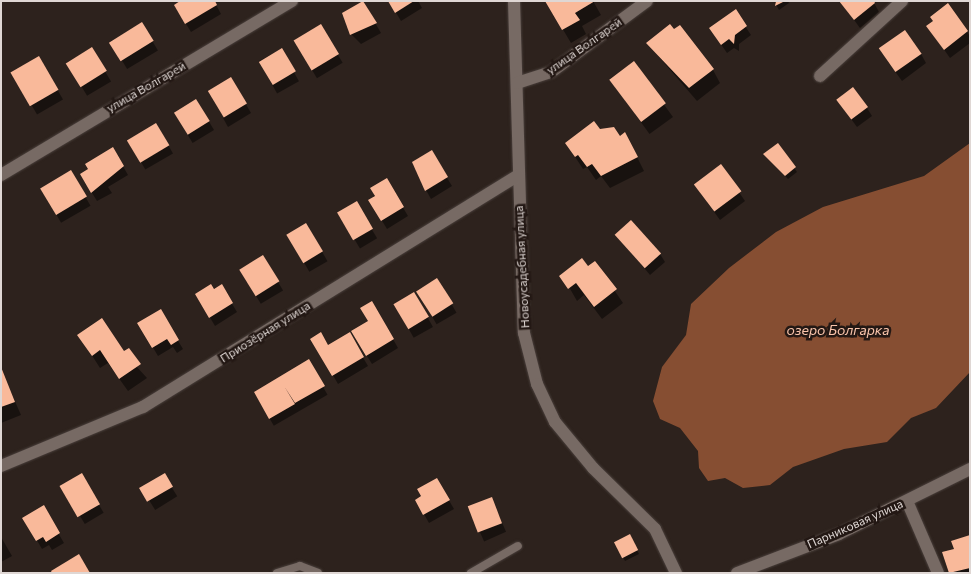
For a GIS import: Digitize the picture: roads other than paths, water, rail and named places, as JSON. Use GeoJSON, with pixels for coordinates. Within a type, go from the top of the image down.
{"type":"FeatureCollection","features":[{"type":"Feature","properties":{"kind":"street","name":"улица Волгарей"},"geometry":{"type":"LineString","coordinates":[[1,175],[292,1]]}},
{"type":"Feature","properties":{"kind":"street","name":"Новоусадебная улица"},"geometry":{"type":"LineString","coordinates":[[514,1],[524,333],[537,384],[561,430],[655,529],[676,573]]}},
{"type":"Feature","properties":{"kind":"street","name":"улица Волгарей"},"geometry":{"type":"LineString","coordinates":[[517,83],[551,72],[647,1]]}},
{"type":"Feature","properties":{"kind":"street"},"geometry":{"type":"LineString","coordinates":[[820,76],[902,1]]}},
{"type":"Feature","properties":{"kind":"street","name":"Приозёрная улица"},"geometry":{"type":"LineString","coordinates":[[1,466],[143,407],[518,175]]}},
{"type":"Feature","properties":{"kind":"street","name":"Парниковая улица"},"geometry":{"type":"LineString","coordinates":[[737,573],[839,534],[970,469]]}},
{"type":"Feature","properties":{"kind":"street"},"geometry":{"type":"LineString","coordinates":[[907,500],[938,573]]}},
{"type":"Feature","properties":{"kind":"lane"},"geometry":{"type":"LineString","coordinates":[[472,573],[518,546]]}},
{"type":"Feature","properties":{"kind":"lane"},"geometry":{"type":"LineString","coordinates":[[278,573],[300,566],[318,573]]}},
{"type":"Feature","properties":{"kind":"water","name":"озеро Болгарка"},"geometry":{"type":"Polygon","coordinates":[[[970,143],[970,372],[936,408],[911,418],[887,442],[844,449],[793,467],[770,485],[743,488],[725,478],[708,481],[699,468],[698,451],[680,428],[660,419],[653,401],[662,367],[686,335],[691,304],[729,268],[776,232],[823,207],[924,176],[970,143]]]}}]}
